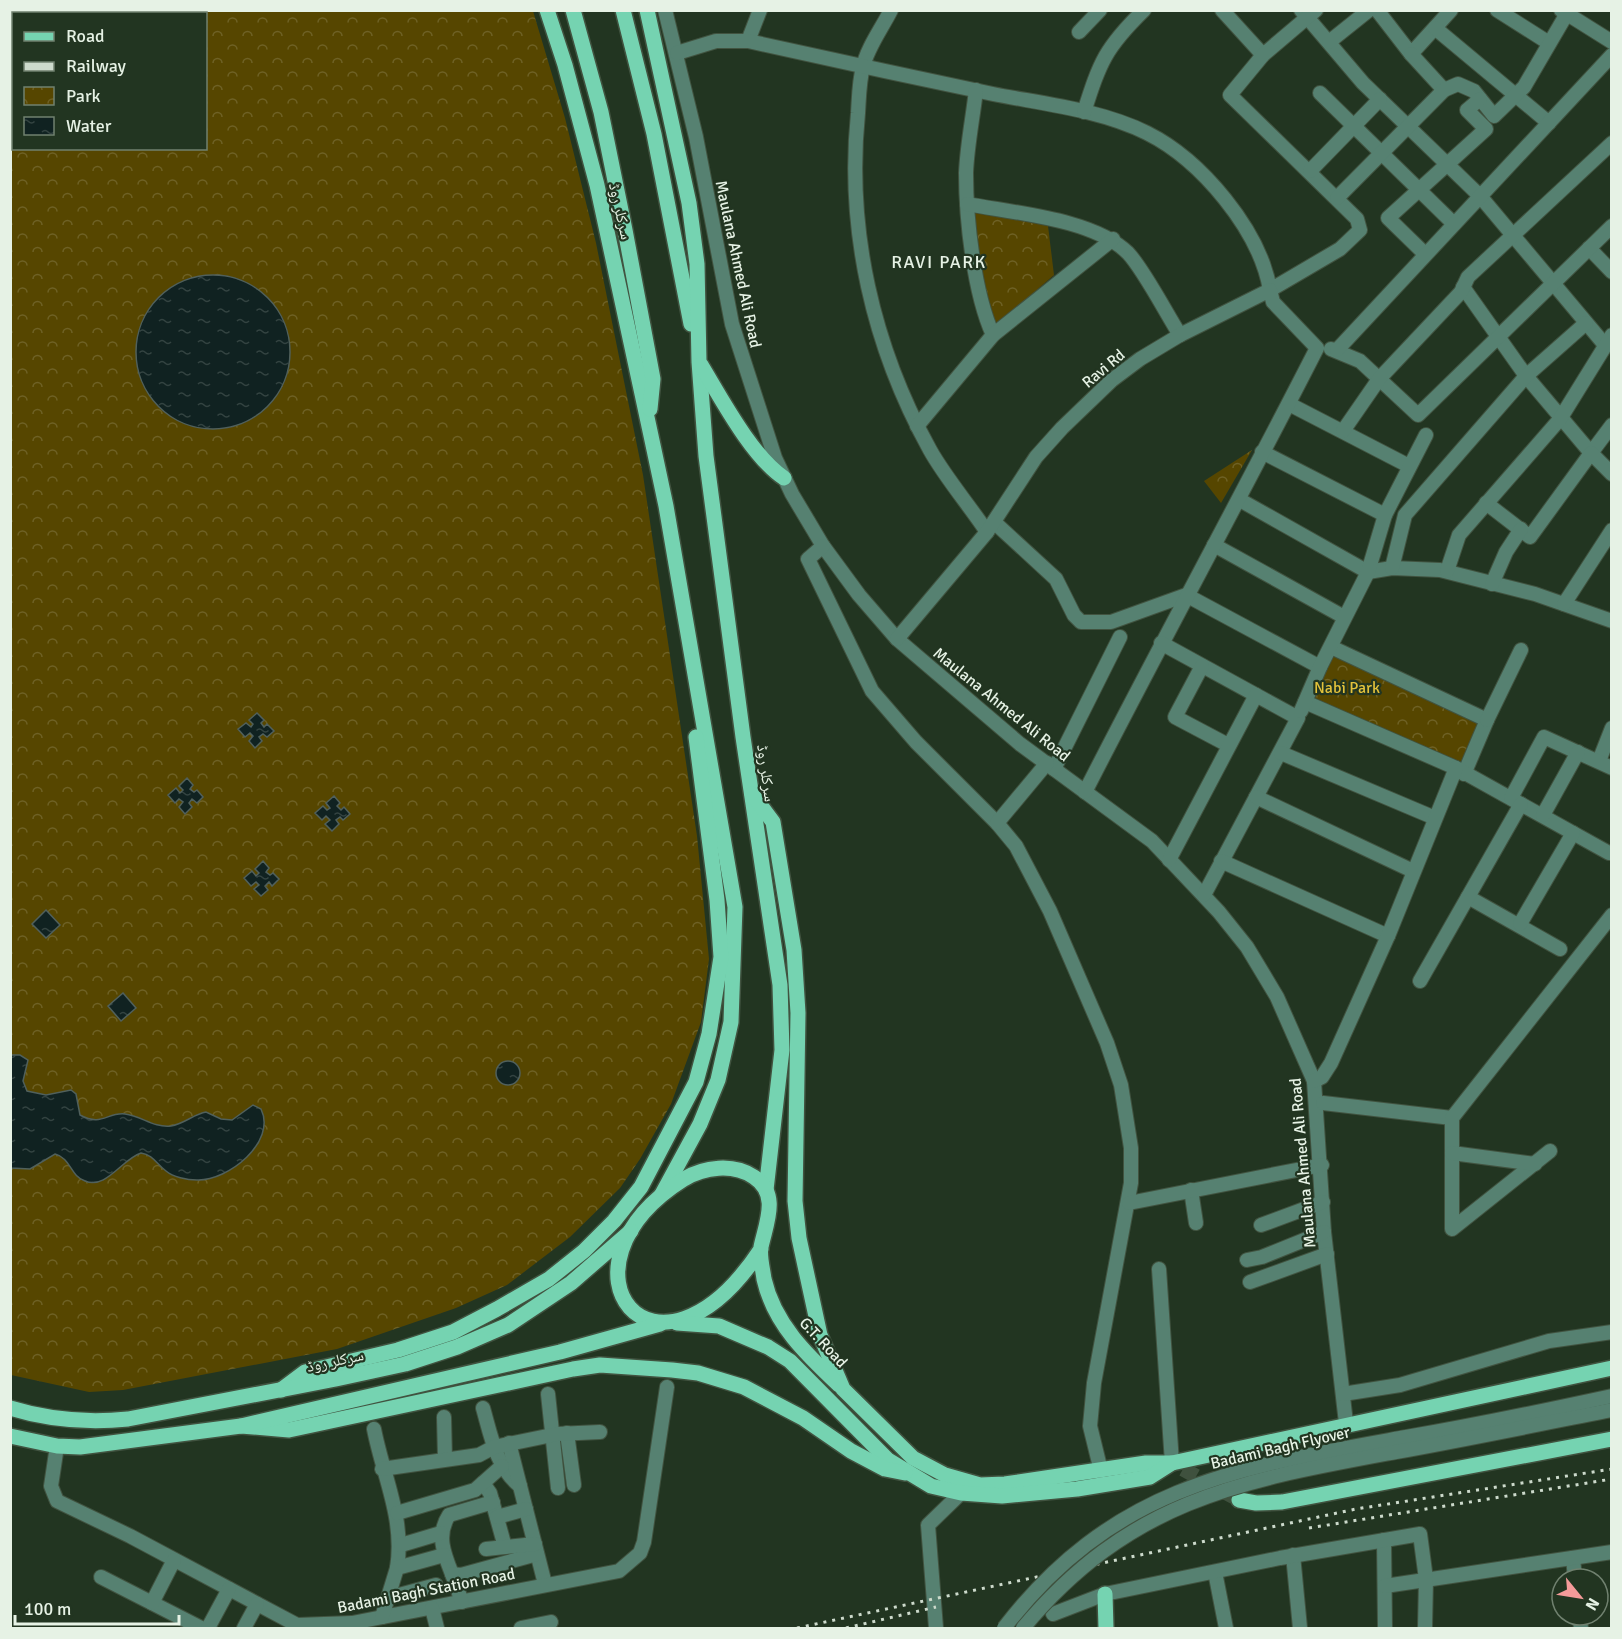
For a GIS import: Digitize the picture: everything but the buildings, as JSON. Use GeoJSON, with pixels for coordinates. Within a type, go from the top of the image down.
{"type":"FeatureCollection","features":[{"type":"Feature","properties":{"kind":"main road","name":"سرکلر روڈ"},"geometry":{"type":"LineString","coordinates":[[547,10],[565,65],[597,185],[666,507],[735,907],[731,1022],[718,1080],[700,1124],[662,1194]]}},
{"type":"Feature","properties":{"kind":"main road","name":"سرکلر روڈ"},"geometry":{"type":"LineString","coordinates":[[573,10],[601,112],[653,379],[648,422]]}},
{"type":"Feature","properties":{"kind":"main road","name":"سرکلر روڈ"},"geometry":{"type":"LineString","coordinates":[[623,10],[654,134],[699,362]]}},
{"type":"Feature","properties":{"kind":"main road","name":"سرکلر روڈ"},"geometry":{"type":"LineString","coordinates":[[647,10],[689,203],[697,264],[699,362],[706,456],[775,946],[782,1022],[778,1092],[766,1190]]}},
{"type":"Feature","properties":{"kind":"main road"},"geometry":{"type":"LineString","coordinates":[[699,362],[730,412],[766,462],[784,478]]}},
{"type":"Feature","properties":{"kind":"main road"},"geometry":{"type":"LineString","coordinates":[[281,1390],[305,1372],[398,1350],[453,1332],[513,1300],[549,1279],[584,1251],[614,1221],[642,1187],[696,1082],[709,1034],[721,957],[717,900],[695,742],[699,702]]}},
{"type":"Feature","properties":{"kind":"main road"},"geometry":{"type":"LineString","coordinates":[[752,794],[772,822],[794,950],[798,1012],[795,1201],[799,1238],[820,1335],[843,1389]]}},
{"type":"Feature","properties":{"kind":"main road"},"geometry":{"type":"LineString","coordinates":[[10,1436],[57,1446],[108,1445],[241,1426],[560,1352],[667,1323],[690,1317],[721,1295],[742,1275],[761,1249],[769,1221],[766,1190],[754,1177],[744,1172],[723,1168],[689,1176],[662,1194],[631,1231],[619,1262],[618,1292],[637,1315],[667,1323],[719,1326],[768,1347],[790,1361],[888,1460],[905,1473],[931,1486],[961,1493],[1002,1496],[1077,1489],[1150,1477],[1178,1466],[1346,1424],[1611,1368]]}},
{"type":"Feature","properties":{"kind":"main road","name":"سرکلر روڈ"},"geometry":{"type":"LineString","coordinates":[[10,1408],[62,1420],[98,1422],[128,1419],[405,1364],[457,1347],[508,1325],[571,1283],[631,1231]]}},
{"type":"Feature","properties":{"kind":"main road","name":"G.T. Road"},"geometry":{"type":"LineString","coordinates":[[761,1249],[764,1279],[783,1324],[810,1358],[913,1458],[956,1479],[980,1485],[1101,1472],[1146,1463],[1178,1466]]}},
{"type":"Feature","properties":{"kind":"main road"},"geometry":{"type":"LineString","coordinates":[[241,1426],[289,1430],[600,1365],[672,1370],[698,1373],[744,1387],[803,1418],[851,1451],[885,1469],[905,1473]]}},
{"type":"Feature","properties":{"kind":"main road"},"geometry":{"type":"LineString","coordinates":[[1239,1500],[1256,1503],[1282,1502],[1611,1439]]}},
{"type":"Feature","properties":{"kind":"main road"},"geometry":{"type":"LineString","coordinates":[[1105,1594],[1106,1629]]}},
{"type":"Feature","properties":{"kind":"street","name":"Maulana Ahmed Ali Road"},"geometry":{"type":"LineString","coordinates":[[665,10],[677,53],[732,324],[762,420],[784,478],[823,546],[859,595],[897,639],[968,701],[1050,766],[1152,841],[1204,895],[1247,947],[1277,997],[1314,1081],[1322,1165],[1324,1232],[1346,1424]]}},
{"type":"Feature","properties":{"kind":"street"},"geometry":{"type":"LineString","coordinates":[[748,41],[760,10]]}},
{"type":"Feature","properties":{"kind":"street"},"geometry":{"type":"LineString","coordinates":[[891,10],[863,66],[854,146],[854,198],[871,301],[890,364],[932,452],[990,527],[1056,579],[1074,615],[1082,622],[1112,622],[1186,595],[1320,667]]}},
{"type":"Feature","properties":{"kind":"street"},"geometry":{"type":"LineString","coordinates":[[1079,32],[1100,10]]}},
{"type":"Feature","properties":{"kind":"street"},"geometry":{"type":"LineString","coordinates":[[1084,112],[1100,62],[1118,35],[1144,10]]}},
{"type":"Feature","properties":{"kind":"street"},"geometry":{"type":"LineString","coordinates":[[1222,10],[1263,55]]}},
{"type":"Feature","properties":{"kind":"street"},"geometry":{"type":"LineString","coordinates":[[1329,42],[1369,10]]}},
{"type":"Feature","properties":{"kind":"street"},"geometry":{"type":"LineString","coordinates":[[1377,10],[1411,54],[1444,90]]}},
{"type":"Feature","properties":{"kind":"street"},"geometry":{"type":"LineString","coordinates":[[1411,54],[1451,10]]}},
{"type":"Feature","properties":{"kind":"street"},"geometry":{"type":"LineString","coordinates":[[1497,10],[1549,43]]}},
{"type":"Feature","properties":{"kind":"street"},"geometry":{"type":"LineString","coordinates":[[1447,571],[1459,535],[1560,419],[1608,340],[1586,323],[1480,196],[1447,165],[1408,126],[1380,99],[1329,42],[1308,13],[1263,55],[1230,95],[1337,198],[1382,153],[1408,126],[1444,90],[1458,84],[1474,91],[1494,116],[1524,87],[1565,12],[1611,42]]}},
{"type":"Feature","properties":{"kind":"street"},"geometry":{"type":"LineString","coordinates":[[1435,28],[1549,123]]}},
{"type":"Feature","properties":{"kind":"street"},"geometry":{"type":"LineString","coordinates":[[677,53],[716,41],[748,41],[1084,112],[1145,132],[1189,160],[1234,211],[1255,246],[1267,273],[1273,302],[1317,348],[1337,350],[1360,361],[1418,415],[1611,226]]}},
{"type":"Feature","properties":{"kind":"street"},"geometry":{"type":"LineString","coordinates":[[1337,350],[1611,55]]}},
{"type":"Feature","properties":{"kind":"street"},"geometry":{"type":"LineString","coordinates":[[976,90],[966,171],[967,204],[983,313],[993,335]]}},
{"type":"Feature","properties":{"kind":"street"},"geometry":{"type":"LineString","coordinates":[[1320,93],[1454,224]]}},
{"type":"Feature","properties":{"kind":"street"},"geometry":{"type":"LineString","coordinates":[[1310,171],[1380,99]]}},
{"type":"Feature","properties":{"kind":"street"},"geometry":{"type":"LineString","coordinates":[[1425,254],[1388,218],[1486,129],[1467,110],[1480,99]]}},
{"type":"Feature","properties":{"kind":"street"},"geometry":{"type":"LineString","coordinates":[[1343,431],[1379,379],[1463,287],[1468,277],[1611,143]]}},
{"type":"Feature","properties":{"kind":"street","name":"Ravi Rd"},"geometry":{"type":"LineString","coordinates":[[897,639],[990,527],[1036,457],[1062,428],[1112,380],[1180,334],[1270,290],[1340,249],[1360,230],[1358,219],[1337,198]]}},
{"type":"Feature","properties":{"kind":"street"},"geometry":{"type":"LineString","coordinates":[[689,203],[708,201]]}},
{"type":"Feature","properties":{"kind":"street"},"geometry":{"type":"LineString","coordinates":[[967,204],[1051,220],[1113,239],[1130,255],[1180,334]]}},
{"type":"Feature","properties":{"kind":"street"},"geometry":{"type":"LineString","coordinates":[[918,426],[993,335],[1113,239]]}},
{"type":"Feature","properties":{"kind":"street"},"geometry":{"type":"LineString","coordinates":[[1589,248],[1611,272]]}},
{"type":"Feature","properties":{"kind":"street"},"geometry":{"type":"LineString","coordinates":[[1463,287],[1526,376],[1560,419],[1611,474]]}},
{"type":"Feature","properties":{"kind":"street"},"geometry":{"type":"LineString","coordinates":[[1392,568],[1405,515],[1526,376],[1586,323]]}},
{"type":"Feature","properties":{"kind":"street"},"geometry":{"type":"LineString","coordinates":[[1085,792],[1186,595],[1240,500],[1262,452],[1317,348]]}},
{"type":"Feature","properties":{"kind":"street"},"geometry":{"type":"LineString","coordinates":[[1288,404],[1409,466]]}},
{"type":"Feature","properties":{"kind":"street"},"geometry":{"type":"LineString","coordinates":[[1486,503],[1530,537],[1611,425]]}},
{"type":"Feature","properties":{"kind":"street"},"geometry":{"type":"LineString","coordinates":[[1204,895],[1298,718],[1320,667],[1368,572],[1384,515],[1426,435]]}},
{"type":"Feature","properties":{"kind":"street"},"geometry":{"type":"LineString","coordinates":[[1262,452],[1384,515]]}},
{"type":"Feature","properties":{"kind":"street"},"geometry":{"type":"LineString","coordinates":[[1240,500],[1368,572],[1392,568],[1447,571],[1564,604],[1611,621]]}},
{"type":"Feature","properties":{"kind":"street"},"geometry":{"type":"LineString","coordinates":[[1492,584],[1506,552],[1521,529]]}},
{"type":"Feature","properties":{"kind":"street"},"geometry":{"type":"LineString","coordinates":[[1564,604],[1611,530]]}},
{"type":"Feature","properties":{"kind":"street"},"geometry":{"type":"LineString","coordinates":[[1214,545],[1344,617]]}},
{"type":"Feature","properties":{"kind":"street"},"geometry":{"type":"LineString","coordinates":[[823,546],[808,559],[872,691],[915,742],[997,823],[1016,846],[1045,901],[1107,1043],[1121,1085],[1131,1148],[1129,1203],[1094,1383],[1090,1426],[1101,1472]]}},
{"type":"Feature","properties":{"kind":"street"},"geometry":{"type":"LineString","coordinates":[[997,823],[1050,766],[1120,637]]}},
{"type":"Feature","properties":{"kind":"street"},"geometry":{"type":"LineString","coordinates":[[1161,643],[1298,718]]}},
{"type":"Feature","properties":{"kind":"street"},"geometry":{"type":"LineString","coordinates":[[1331,646],[1487,720]]}},
{"type":"Feature","properties":{"kind":"street"},"geometry":{"type":"LineString","coordinates":[[1314,1081],[1322,1077],[1330,1064],[1388,936],[1435,818],[1521,650]]}},
{"type":"Feature","properties":{"kind":"street"},"geometry":{"type":"LineString","coordinates":[[1202,666],[1175,717],[1228,745]]}},
{"type":"Feature","properties":{"kind":"street"},"geometry":{"type":"LineString","coordinates":[[1169,860],[1256,695]]}},
{"type":"Feature","properties":{"kind":"street"},"geometry":{"type":"LineString","coordinates":[[1305,702],[1460,771],[1609,853]]}},
{"type":"Feature","properties":{"kind":"street"},"geometry":{"type":"LineString","coordinates":[[1599,761],[1611,728]]}},
{"type":"Feature","properties":{"kind":"street"},"geometry":{"type":"LineString","coordinates":[[1420,981],[1467,897],[1516,801],[1544,737],[1611,768]]}},
{"type":"Feature","properties":{"kind":"street"},"geometry":{"type":"LineString","coordinates":[[1543,815],[1578,752]]}},
{"type":"Feature","properties":{"kind":"street"},"geometry":{"type":"LineString","coordinates":[[1281,753],[1435,818]]}},
{"type":"Feature","properties":{"kind":"street"},"geometry":{"type":"LineString","coordinates":[[1256,798],[1413,871]]}},
{"type":"Feature","properties":{"kind":"street"},"geometry":{"type":"LineString","coordinates":[[1520,924],[1573,832]]}},
{"type":"Feature","properties":{"kind":"street"},"geometry":{"type":"LineString","coordinates":[[1221,861],[1388,936]]}},
{"type":"Feature","properties":{"kind":"street"},"geometry":{"type":"LineString","coordinates":[[1467,897],[1520,924],[1560,949]]}},
{"type":"Feature","properties":{"kind":"street"},"geometry":{"type":"LineString","coordinates":[[1550,1151],[1452,1229],[1452,1119],[1611,915]]}},
{"type":"Feature","properties":{"kind":"street"},"geometry":{"type":"LineString","coordinates":[[1323,1103],[1452,1119]]}},
{"type":"Feature","properties":{"kind":"street"},"geometry":{"type":"LineString","coordinates":[[1452,1153],[1534,1164]]}},
{"type":"Feature","properties":{"kind":"street"},"geometry":{"type":"LineString","coordinates":[[1129,1203],[1322,1165]]}},
{"type":"Feature","properties":{"kind":"street"},"geometry":{"type":"LineString","coordinates":[[1191,1190],[1196,1223]]}},
{"type":"Feature","properties":{"kind":"street"},"geometry":{"type":"LineString","coordinates":[[1261,1225],[1323,1202]]}},
{"type":"Feature","properties":{"kind":"street"},"geometry":{"type":"LineString","coordinates":[[1247,1260],[1262,1257],[1324,1232]]}},
{"type":"Feature","properties":{"kind":"street"},"geometry":{"type":"LineString","coordinates":[[1250,1282],[1327,1254]]}},
{"type":"Feature","properties":{"kind":"street"},"geometry":{"type":"LineString","coordinates":[[1159,1269],[1178,1466]]}},
{"type":"Feature","properties":{"kind":"street"},"geometry":{"type":"LineString","coordinates":[[1342,1394],[1400,1385],[1549,1341],[1611,1332]]}},
{"type":"Feature","properties":{"kind":"street","name":"Badami Bagh Station Road"},"geometry":{"type":"LineString","coordinates":[[57,1446],[51,1486],[57,1501],[297,1625],[352,1626],[382,1617],[619,1571],[640,1553],[650,1511],[667,1387]]}},
{"type":"Feature","properties":{"kind":"street"},"geometry":{"type":"LineString","coordinates":[[548,1395],[558,1488]]}},
{"type":"Feature","properties":{"kind":"street","name":"Badami Bagh Flyover"},"geometry":{"type":"LineString","coordinates":[[1004,1629],[1032,1593],[1085,1545],[1114,1524],[1177,1491],[1273,1462],[1611,1396]]}},
{"type":"Feature","properties":{"kind":"street"},"geometry":{"type":"LineString","coordinates":[[483,1407],[502,1466],[507,1476],[520,1486]]}},
{"type":"Feature","properties":{"kind":"street","name":"Badami Bagh Flyover"},"geometry":{"type":"LineString","coordinates":[[1023,1629],[1071,1578],[1109,1547],[1167,1512],[1200,1497],[1279,1474],[1611,1410]]}},
{"type":"Feature","properties":{"kind":"street"},"geometry":{"type":"LineString","coordinates":[[444,1417],[445,1459]]}},
{"type":"Feature","properties":{"kind":"street"},"geometry":{"type":"LineString","coordinates":[[374,1429],[382,1469],[397,1513],[401,1545],[397,1568],[382,1617]]}},
{"type":"Feature","properties":{"kind":"street"},"geometry":{"type":"LineString","coordinates":[[382,1469],[479,1455],[494,1447],[551,1435],[600,1432]]}},
{"type":"Feature","properties":{"kind":"street"},"geometry":{"type":"LineString","coordinates":[[567,1433],[574,1485]]}},
{"type":"Feature","properties":{"kind":"street"},"geometry":{"type":"LineString","coordinates":[[509,1443],[545,1584]]}},
{"type":"Feature","properties":{"kind":"street"},"geometry":{"type":"LineString","coordinates":[[397,1513],[475,1490],[502,1466]]}},
{"type":"Feature","properties":{"kind":"street"},"geometry":{"type":"LineString","coordinates":[[483,1483],[490,1493],[505,1547]]}},
{"type":"Feature","properties":{"kind":"street"},"geometry":{"type":"LineString","coordinates":[[936,1629],[928,1526],[961,1493]]}},
{"type":"Feature","properties":{"kind":"street"},"geometry":{"type":"LineString","coordinates":[[462,1602],[444,1555],[441,1533],[449,1515],[493,1502]]}},
{"type":"Feature","properties":{"kind":"street"},"geometry":{"type":"LineString","coordinates":[[497,1516],[526,1509]]}},
{"type":"Feature","properties":{"kind":"street"},"geometry":{"type":"LineString","coordinates":[[401,1545],[441,1533]]}},
{"type":"Feature","properties":{"kind":"street"},"geometry":{"type":"LineString","coordinates":[[1053,1614],[1105,1594],[1293,1556],[1420,1534],[1426,1579],[1425,1629]]}},
{"type":"Feature","properties":{"kind":"street"},"geometry":{"type":"LineString","coordinates":[[1384,1540],[1385,1628]]}},
{"type":"Feature","properties":{"kind":"street"},"geometry":{"type":"LineString","coordinates":[[486,1549],[505,1547],[536,1549]]}},
{"type":"Feature","properties":{"kind":"street"},"geometry":{"type":"LineString","coordinates":[[452,1574],[460,1575],[536,1549]]}},
{"type":"Feature","properties":{"kind":"street"},"geometry":{"type":"LineString","coordinates":[[1384,1586],[1611,1552]]}},
{"type":"Feature","properties":{"kind":"street"},"geometry":{"type":"LineString","coordinates":[[397,1568],[444,1555]]}},
{"type":"Feature","properties":{"kind":"street"},"geometry":{"type":"LineString","coordinates":[[1293,1556],[1300,1629]]}},
{"type":"Feature","properties":{"kind":"street"},"geometry":{"type":"LineString","coordinates":[[1573,1558],[1574,1567]]}},
{"type":"Feature","properties":{"kind":"street"},"geometry":{"type":"LineString","coordinates":[[152,1603],[174,1560]]}},
{"type":"Feature","properties":{"kind":"street"},"geometry":{"type":"LineString","coordinates":[[1215,1572],[1226,1629]]}},
{"type":"Feature","properties":{"kind":"street"},"geometry":{"type":"LineString","coordinates":[[101,1577],[201,1629]]}},
{"type":"Feature","properties":{"kind":"street"},"geometry":{"type":"LineString","coordinates":[[388,1598],[436,1585]]}},
{"type":"Feature","properties":{"kind":"street"},"geometry":{"type":"LineString","coordinates":[[208,1629],[229,1589]]}},
{"type":"Feature","properties":{"kind":"street"},"geometry":{"type":"LineString","coordinates":[[244,1629],[257,1604]]}},
{"type":"Feature","properties":{"kind":"street"},"geometry":{"type":"LineString","coordinates":[[432,1608],[437,1629]]}},
{"type":"Feature","properties":{"kind":"street"},"geometry":{"type":"LineString","coordinates":[[521,1629],[551,1622]]}},
{"type":"Feature","properties":{"kind":"green space"},"geometry":{"type":"Polygon","coordinates":[[[10,11],[533,11],[565,118],[596,243],[643,475],[697,836],[709,959],[701,1022],[671,1104],[640,1159],[620,1188],[570,1237],[507,1285],[456,1308],[337,1349],[123,1390],[89,1392],[11,1375],[10,11]]]}},
{"type":"Feature","properties":{"kind":"green space"},"geometry":{"type":"Polygon","coordinates":[[[971,209],[1048,226],[1054,275],[994,327],[985,309],[971,209]]]}},
{"type":"Feature","properties":{"kind":"green space"},"geometry":{"type":"Polygon","coordinates":[[[1252,450],[1221,503],[1204,481],[1252,450]]]}},
{"type":"Feature","properties":{"kind":"green space","name":"Nabi Park"},"geometry":{"type":"Polygon","coordinates":[[[1331,652],[1482,721],[1461,764],[1308,698],[1331,652]]]}},
{"type":"Feature","properties":{"kind":"water"},"geometry":{"type":"Polygon","coordinates":[[[213,275],[242,281],[256,288],[267,298],[277,309],[284,323],[290,352],[284,381],[277,395],[267,406],[256,416],[242,423],[213,429],[184,423],[170,416],[159,406],[149,395],[142,381],[136,352],[142,323],[149,309],[159,298],[170,288],[184,281],[213,275]]]}},
{"type":"Feature","properties":{"kind":"water"},"geometry":{"type":"Polygon","coordinates":[[[257,713],[264,720],[261,723],[264,727],[267,724],[274,731],[267,737],[263,734],[259,737],[262,741],[255,748],[249,741],[253,736],[250,733],[245,737],[238,729],[246,723],[251,727],[253,724],[249,720],[257,713]]]}},
{"type":"Feature","properties":{"kind":"water"},"geometry":{"type":"Polygon","coordinates":[[[187,778],[193,785],[190,789],[194,792],[197,790],[203,797],[197,803],[192,799],[189,803],[192,807],[185,814],[179,807],[183,802],[179,799],[175,803],[168,795],[176,788],[180,793],[183,790],[179,786],[187,778]]]}},
{"type":"Feature","properties":{"kind":"water"},"geometry":{"type":"Polygon","coordinates":[[[334,796],[340,803],[337,806],[341,810],[344,807],[350,814],[343,820],[340,817],[336,820],[339,824],[332,831],[325,824],[330,820],[326,816],[322,820],[315,813],[323,806],[327,810],[330,808],[326,803],[334,796]]]}},
{"type":"Feature","properties":{"kind":"water"},"geometry":{"type":"Polygon","coordinates":[[[263,861],[269,868],[266,872],[270,875],[273,873],[279,879],[272,886],[269,882],[265,886],[268,890],[261,896],[254,889],[259,885],[256,882],[251,886],[244,878],[252,871],[256,876],[259,873],[255,869],[263,861]]]}},
{"type":"Feature","properties":{"kind":"water"},"geometry":{"type":"Polygon","coordinates":[[[46,910],[60,925],[46,938],[32,924],[46,910]]]}},
{"type":"Feature","properties":{"kind":"water"},"geometry":{"type":"Polygon","coordinates":[[[123,993],[136,1008],[121,1021],[108,1006],[123,993]]]}},
{"type":"Feature","properties":{"kind":"water"},"geometry":{"type":"Polygon","coordinates":[[[10,1055],[20,1055],[28,1060],[23,1081],[27,1091],[46,1095],[71,1090],[76,1094],[80,1115],[94,1120],[125,1114],[159,1125],[171,1126],[206,1112],[221,1119],[232,1120],[253,1105],[261,1109],[264,1122],[262,1134],[247,1157],[235,1167],[209,1179],[193,1180],[176,1176],[166,1171],[149,1156],[141,1153],[127,1161],[107,1178],[93,1183],[80,1179],[64,1159],[55,1154],[30,1169],[11,1168],[10,1055]]]}},
{"type":"Feature","properties":{"kind":"water"},"geometry":{"type":"Polygon","coordinates":[[[508,1061],[513,1062],[519,1068],[519,1078],[513,1084],[508,1085],[503,1084],[497,1078],[496,1073],[497,1068],[503,1062],[508,1061]]]}},
{"type":"Feature","properties":{"kind":"tunnel"},"geometry":{"type":"LineString","coordinates":[[1183,1469],[1234,1497]]}},
{"type":"Feature","properties":{"kind":"railway"},"geometry":{"type":"LineString","coordinates":[[797,1628],[1356,1509],[1612,1469]]}},
{"type":"Feature","properties":{"kind":"railway"},"geometry":{"type":"LineString","coordinates":[[1309,1528],[1612,1479]]}},
{"type":"Feature","properties":{"kind":"railway"},"geometry":{"type":"LineString","coordinates":[[846,1628],[936,1607]]}},
{"type":"Feature","properties":{"kind":"district","name":"RAVI PARK"},"geometry":{"type":"Point","coordinates":[939,262]}}]}
